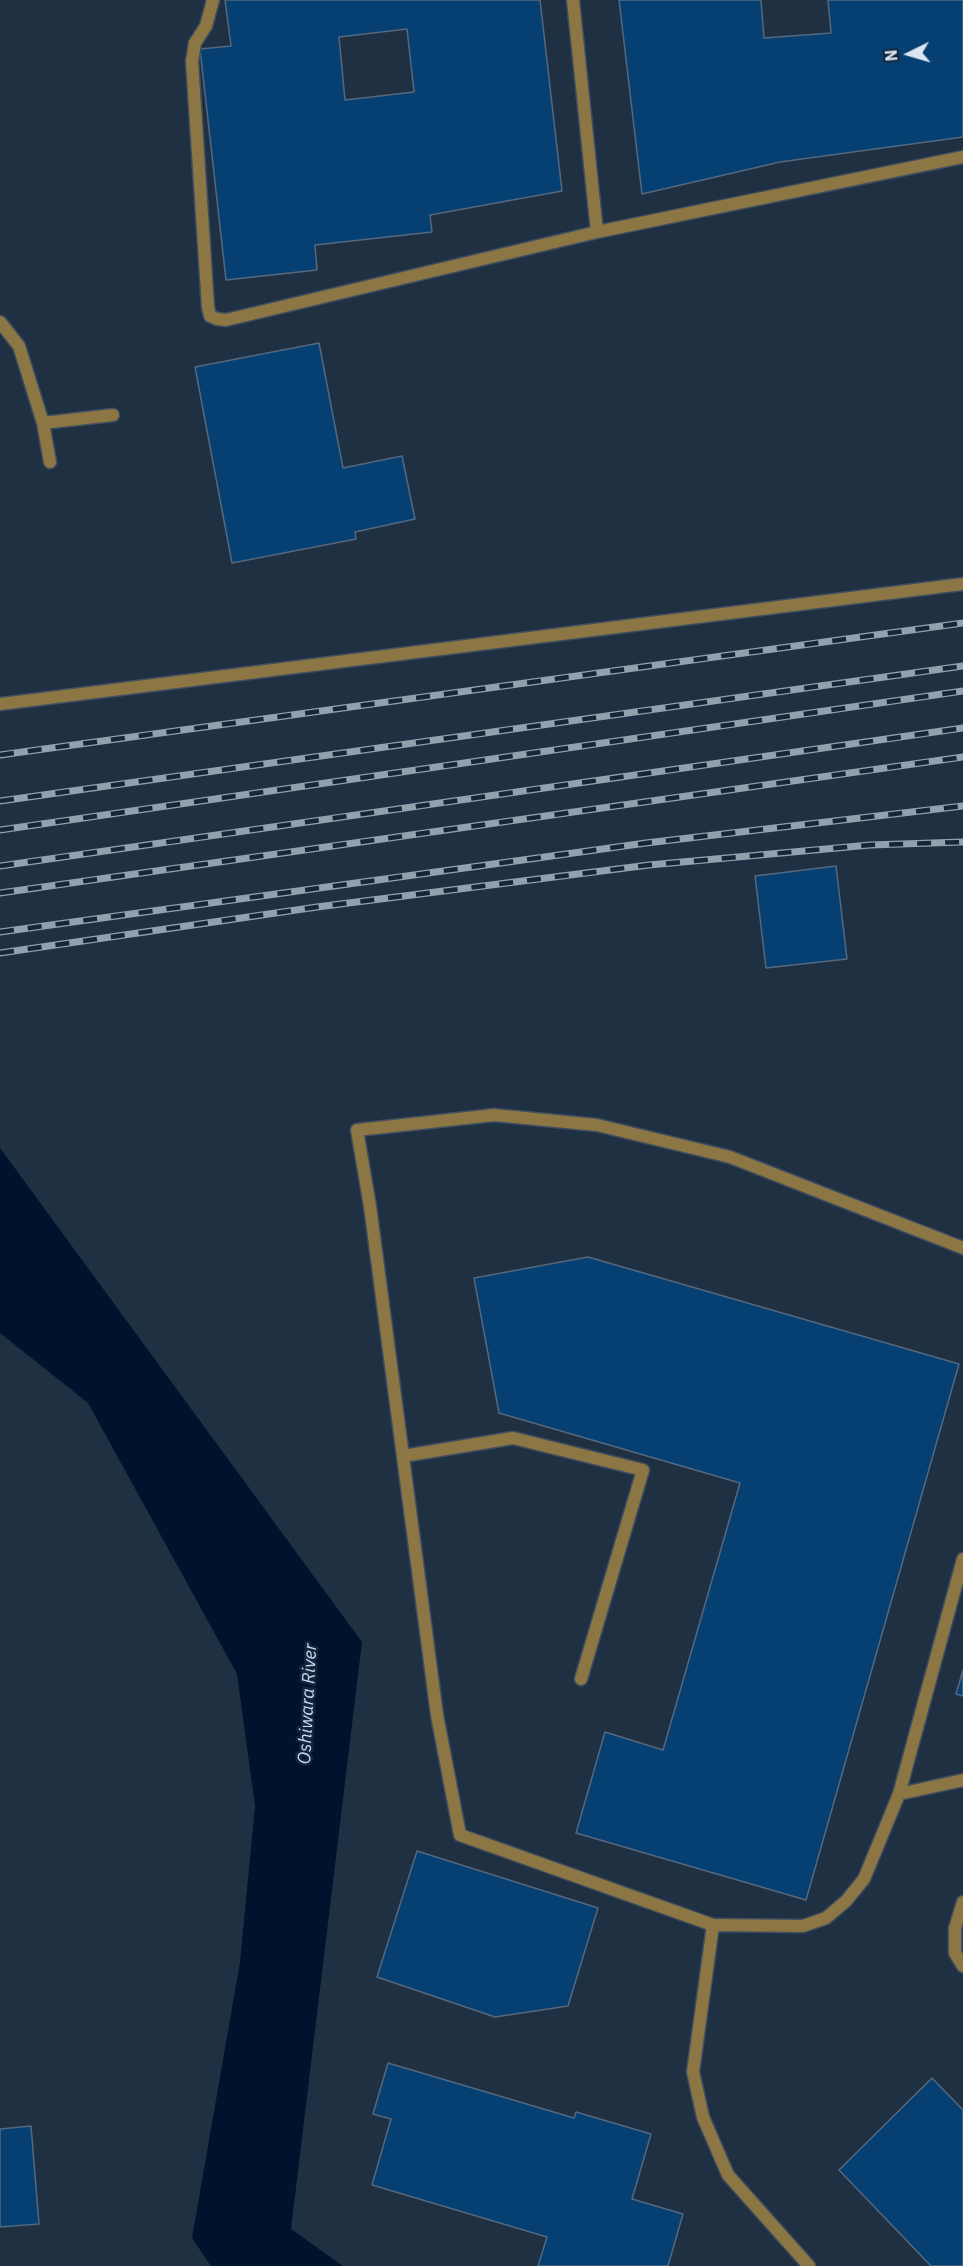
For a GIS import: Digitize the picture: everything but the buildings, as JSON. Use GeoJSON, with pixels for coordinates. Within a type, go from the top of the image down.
{"type":"FeatureCollection","features":[{"type":"Feature","properties":{"kind":"street"},"geometry":{"type":"LineString","coordinates":[[213,0],[206,26],[195,43],[192,61],[210,316],[226,320],[597,232],[963,157]]}},
{"type":"Feature","properties":{"kind":"street"},"geometry":{"type":"LineString","coordinates":[[573,0],[597,232]]}},
{"type":"Feature","properties":{"kind":"street"},"geometry":{"type":"LineString","coordinates":[[0,322],[19,346],[43,423],[50,462]]}},
{"type":"Feature","properties":{"kind":"street"},"geometry":{"type":"LineString","coordinates":[[43,423],[113,415]]}},
{"type":"Feature","properties":{"kind":"street"},"geometry":{"type":"LineString","coordinates":[[0,704],[963,584]]}},
{"type":"Feature","properties":{"kind":"street"},"geometry":{"type":"LineString","coordinates":[[963,1248],[730,1157],[597,1125],[494,1115],[357,1130],[370,1206],[437,1715],[460,1835],[713,1925],[802,1926],[826,1918],[846,1901],[864,1879],[899,1794],[961,1576],[963,1558]]}},
{"type":"Feature","properties":{"kind":"street"},"geometry":{"type":"LineString","coordinates":[[403,1456],[513,1438],[643,1470],[581,1679]]}},
{"type":"Feature","properties":{"kind":"street"},"geometry":{"type":"LineString","coordinates":[[899,1794],[963,1779]]}},
{"type":"Feature","properties":{"kind":"street"},"geometry":{"type":"LineString","coordinates":[[963,1902],[955,1936],[955,1953],[963,1966]]}},
{"type":"Feature","properties":{"kind":"street"},"geometry":{"type":"LineString","coordinates":[[713,1925],[693,2072],[703,2117],[728,2175],[809,2266]]}},
{"type":"Feature","properties":{"kind":"water","name":"Oshiwara River"},"geometry":{"type":"Polygon","coordinates":[[[0,1148],[362,1642],[291,2229],[343,2266],[211,2266],[192,2238],[240,1962],[255,1806],[237,1674],[88,1403],[0,1333],[0,1148]]]}},
{"type":"Feature","properties":{"kind":"railway"},"geometry":{"type":"LineString","coordinates":[[0,755],[963,623]]}},
{"type":"Feature","properties":{"kind":"railway"},"geometry":{"type":"LineString","coordinates":[[0,801],[963,666]]}},
{"type":"Feature","properties":{"kind":"railway"},"geometry":{"type":"LineString","coordinates":[[0,830],[963,691]]}},
{"type":"Feature","properties":{"kind":"railway"},"geometry":{"type":"LineString","coordinates":[[0,866],[963,728]]}},
{"type":"Feature","properties":{"kind":"railway"},"geometry":{"type":"LineString","coordinates":[[0,893],[963,757]]}},
{"type":"Feature","properties":{"kind":"railway"},"geometry":{"type":"LineString","coordinates":[[0,932],[646,843],[963,806]]}},
{"type":"Feature","properties":{"kind":"railway"},"geometry":{"type":"LineString","coordinates":[[0,953],[317,907],[649,865],[870,845],[963,842]]}}]}
